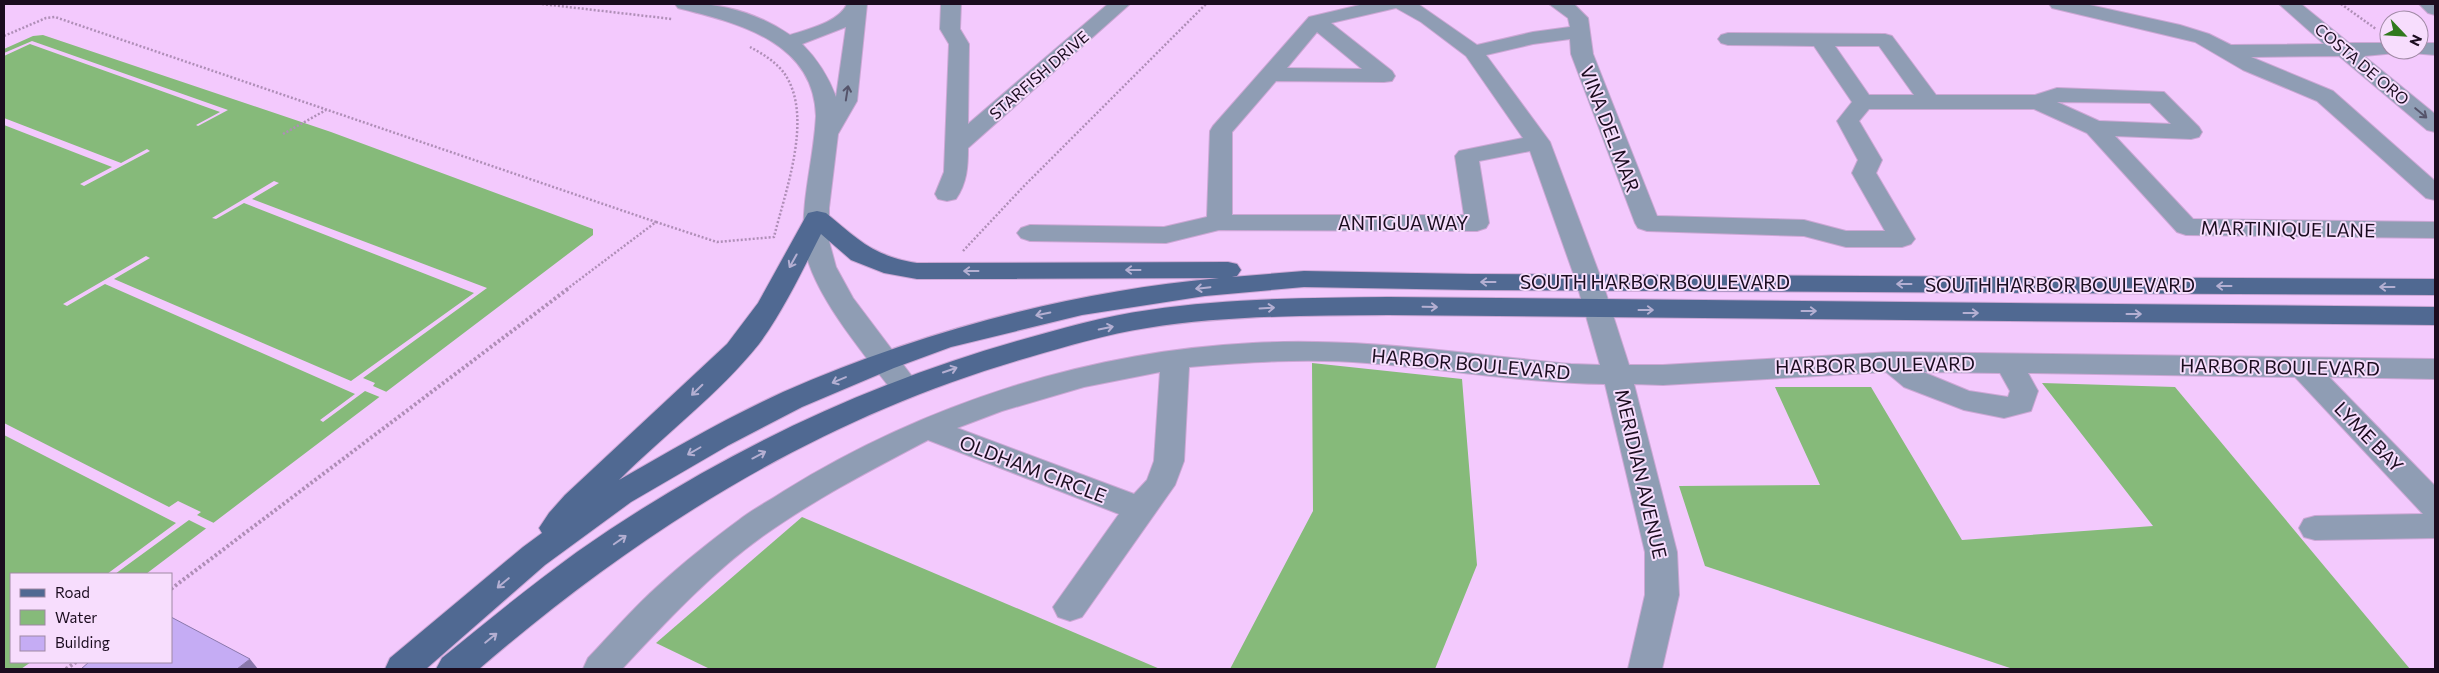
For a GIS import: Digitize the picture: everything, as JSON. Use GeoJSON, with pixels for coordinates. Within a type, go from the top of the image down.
{"type":"FeatureCollection","features":[{"type":"Feature","properties":{"kind":"main road"},"geometry":{"type":"LineString","coordinates":[[402,669],[534,556],[564,515],[738,349],[768,310],[817,218],[860,254],[894,267],[944,272],[1222,270],[1304,279]]}},
{"type":"Feature","properties":{"kind":"main road","name":"SOUTH HARBOR BOULEVARD"},"geometry":{"type":"LineString","coordinates":[[534,556],[620,494],[718,437],[792,400],[884,361],[944,340],[1082,306],[1186,290],[1304,279],[1472,282],[1589,281],[2435,287]]}},
{"type":"Feature","properties":{"kind":"main road","name":"SOUTH HARBOR BOULEVARD"},"geometry":{"type":"LineString","coordinates":[[454,669],[554,587],[680,501],[720,476],[805,430],[904,386],[997,354],[1160,317],[1285,307],[1388,306],[1598,310],[2435,316]]}},
{"type":"Feature","properties":{"kind":"street"},"geometry":{"type":"LineString","coordinates":[[947,194],[956,172],[957,146],[959,44],[950,29],[951,4]]}},
{"type":"Feature","properties":{"kind":"street"},"geometry":{"type":"LineString","coordinates":[[1219,222],[1221,131],[1268,74],[1338,11],[1389,4]]}},
{"type":"Feature","properties":{"kind":"street","name":"MERIDIAN AVENUE"},"geometry":{"type":"LineString","coordinates":[[1404,4],[1428,18],[1473,52],[1538,142],[1589,281],[1617,373],[1661,552],[1662,595],[1645,669]]}},
{"type":"Feature","properties":{"kind":"street","name":"VINA DEL MAR"},"geometry":{"type":"LineString","coordinates":[[1559,4],[1578,15],[1581,21],[1582,54],[1647,223],[1804,228],[1846,239],[1902,239],[1864,173],[1870,160],[1848,122],[1863,102]]}},
{"type":"Feature","properties":{"kind":"street"},"geometry":{"type":"LineString","coordinates":[[2059,4],[2202,38],[2227,51],[2252,68],[2305,86],[2325,96],[2435,193]]}},
{"type":"Feature","properties":{"kind":"street","name":"COSTA DE ORO"},"geometry":{"type":"LineString","coordinates":[[2289,4],[2435,125]]}},
{"type":"Feature","properties":{"kind":"street","name":"COSTA DE ORO"},"geometry":{"type":"LineString","coordinates":[[2316,4],[2379,41]]}},
{"type":"Feature","properties":{"kind":"street"},"geometry":{"type":"LineString","coordinates":[[2428,4],[2435,9]]}},
{"type":"Feature","properties":{"kind":"street"},"geometry":{"type":"LineString","coordinates":[[789,42],[839,23],[857,7]]}},
{"type":"Feature","properties":{"kind":"street"},"geometry":{"type":"LineString","coordinates":[[825,136],[846,101],[857,7]]}},
{"type":"Feature","properties":{"kind":"street","name":"STARFISH DRIVE"},"geometry":{"type":"LineString","coordinates":[[957,146],[1104,9]]}},
{"type":"Feature","properties":{"kind":"street"},"geometry":{"type":"LineString","coordinates":[[1268,74],[1384,76],[1338,11]]}},
{"type":"Feature","properties":{"kind":"street"},"geometry":{"type":"LineString","coordinates":[[683,12],[739,17],[789,42],[805,57],[820,79],[826,103],[825,136],[817,218],[818,252],[826,275],[884,361],[904,386]]}},
{"type":"Feature","properties":{"kind":"street"},"geometry":{"type":"LineString","coordinates":[[1473,52],[1533,38],[1580,32]]}},
{"type":"Feature","properties":{"kind":"street"},"geometry":{"type":"LineString","coordinates":[[1728,39],[1885,40],[1930,102]]}},
{"type":"Feature","properties":{"kind":"street"},"geometry":{"type":"LineString","coordinates":[[1820,40],[1863,102]]}},
{"type":"Feature","properties":{"kind":"street"},"geometry":{"type":"LineString","coordinates":[[2227,51],[2344,50],[2379,44]]}},
{"type":"Feature","properties":{"kind":"street","name":"COSTA DE ORO"},"geometry":{"type":"LineString","coordinates":[[2398,60],[2435,101]]}},
{"type":"Feature","properties":{"kind":"street","name":"MARTINIQUE LANE"},"geometry":{"type":"LineString","coordinates":[[1863,102],[2038,102],[2057,95],[2156,97],[2191,132],[2095,128],[2038,102]]}},
{"type":"Feature","properties":{"kind":"street","name":"MARTINIQUE LANE"},"geometry":{"type":"LineString","coordinates":[[2095,128],[2186,228],[2435,230]]}},
{"type":"Feature","properties":{"kind":"street","name":"ANTIGUA WAY"},"geometry":{"type":"LineString","coordinates":[[1030,233],[1166,235],[1191,227],[1219,222],[1478,223],[1468,156],[1538,142]]}},
{"type":"Feature","properties":{"kind":"street","name":"HARBOR BOULEVARD"},"geometry":{"type":"LineString","coordinates":[[600,669],[670,595],[751,528],[831,477],[926,428],[992,404],[1083,377],[1174,359],[1253,352],[1315,351],[1366,353],[1572,374],[1663,374],[1892,362],[2008,362],[2435,370]]}},
{"type":"Feature","properties":{"kind":"street"},"geometry":{"type":"LineString","coordinates":[[1070,607],[1140,509],[1160,485],[1169,460],[1174,359]]}},
{"type":"Feature","properties":{"kind":"street"},"geometry":{"type":"LineString","coordinates":[[1892,362],[1914,380],[1964,400],[2004,408],[2021,404],[2024,391],[2008,362]]}},
{"type":"Feature","properties":{"kind":"street","name":"LYME BAY"},"geometry":{"type":"LineString","coordinates":[[2303,368],[2435,506]]}},
{"type":"Feature","properties":{"kind":"street","name":"OLDHAM CIRCLE"},"geometry":{"type":"LineString","coordinates":[[926,428],[1140,509]]}},
{"type":"Feature","properties":{"kind":"street"},"geometry":{"type":"LineString","coordinates":[[2315,528],[2435,526]]}},
{"type":"Feature","properties":{"kind":"path"},"geometry":{"type":"LineString","coordinates":[[542,4],[683,12]]}},
{"type":"Feature","properties":{"kind":"path"},"geometry":{"type":"LineString","coordinates":[[944,272],[1024,186],[1206,4]]}},
{"type":"Feature","properties":{"kind":"path"},"geometry":{"type":"LineString","coordinates":[[2341,4],[2374,28],[2379,37]]}},
{"type":"Feature","properties":{"kind":"path"},"geometry":{"type":"LineString","coordinates":[[4,36],[46,18],[55,17],[716,242],[774,237],[798,127],[797,102],[786,76],[770,61],[744,43]]}},
{"type":"Feature","properties":{"kind":"path"},"geometry":{"type":"LineString","coordinates":[[283,134],[327,110]]}},
{"type":"Feature","properties":{"kind":"path"},"geometry":{"type":"LineString","coordinates":[[172,588],[656,222]]}},
{"type":"Feature","properties":{"kind":"water"},"geometry":{"type":"Polygon","coordinates":[[[43,35],[331,132],[593,229],[593,235],[147,573],[10,573],[10,663],[30,663],[21,669],[4,669],[4,49],[33,36],[43,35]]]}},
{"type":"Feature","properties":{"kind":"water"},"geometry":{"type":"Polygon","coordinates":[[[1312,363],[1462,379],[1477,565],[1435,669],[1230,669],[1313,511],[1312,363]]]}},
{"type":"Feature","properties":{"kind":"water"},"geometry":{"type":"Polygon","coordinates":[[[2042,383],[2175,387],[2410,669],[2013,669],[1705,566],[1679,486],[1820,485],[1775,387],[1871,387],[1962,540],[2153,526],[2042,383]]]}},
{"type":"Feature","properties":{"kind":"water"},"geometry":{"type":"Polygon","coordinates":[[[802,517],[1160,669],[710,669],[656,643],[802,517]]]}},
{"type":"Feature","properties":{"kind":"pier"},"geometry":{"type":"Polygon","coordinates":[[[32,41],[228,110],[198,126],[196,125],[220,112],[30,44],[4,56],[4,53],[32,41]]]}},
{"type":"Feature","properties":{"kind":"pier"},"geometry":{"type":"Polygon","coordinates":[[[4,118],[121,163],[147,149],[150,151],[84,186],[80,184],[112,167],[4,125],[4,118]]]}},
{"type":"Feature","properties":{"kind":"pier"},"geometry":{"type":"Polygon","coordinates":[[[274,181],[279,183],[252,199],[487,288],[363,378],[375,383],[373,386],[389,393],[382,398],[365,391],[323,422],[320,420],[355,394],[105,284],[67,306],[63,304],[146,256],[150,258],[114,279],[351,381],[474,293],[244,203],[216,219],[212,218],[274,181]]]}},
{"type":"Feature","properties":{"kind":"pier"},"geometry":{"type":"Polygon","coordinates":[[[4,423],[169,507],[178,501],[201,512],[197,515],[216,524],[209,530],[189,520],[116,573],[108,573],[176,523],[4,435],[4,423]]]}},
{"type":"Feature","properties":{"kind":"building"},"geometry":{"type":"Polygon","coordinates":[[[172,618],[250,659],[237,669],[81,669],[88,663],[172,663],[172,618]]]}}]}
